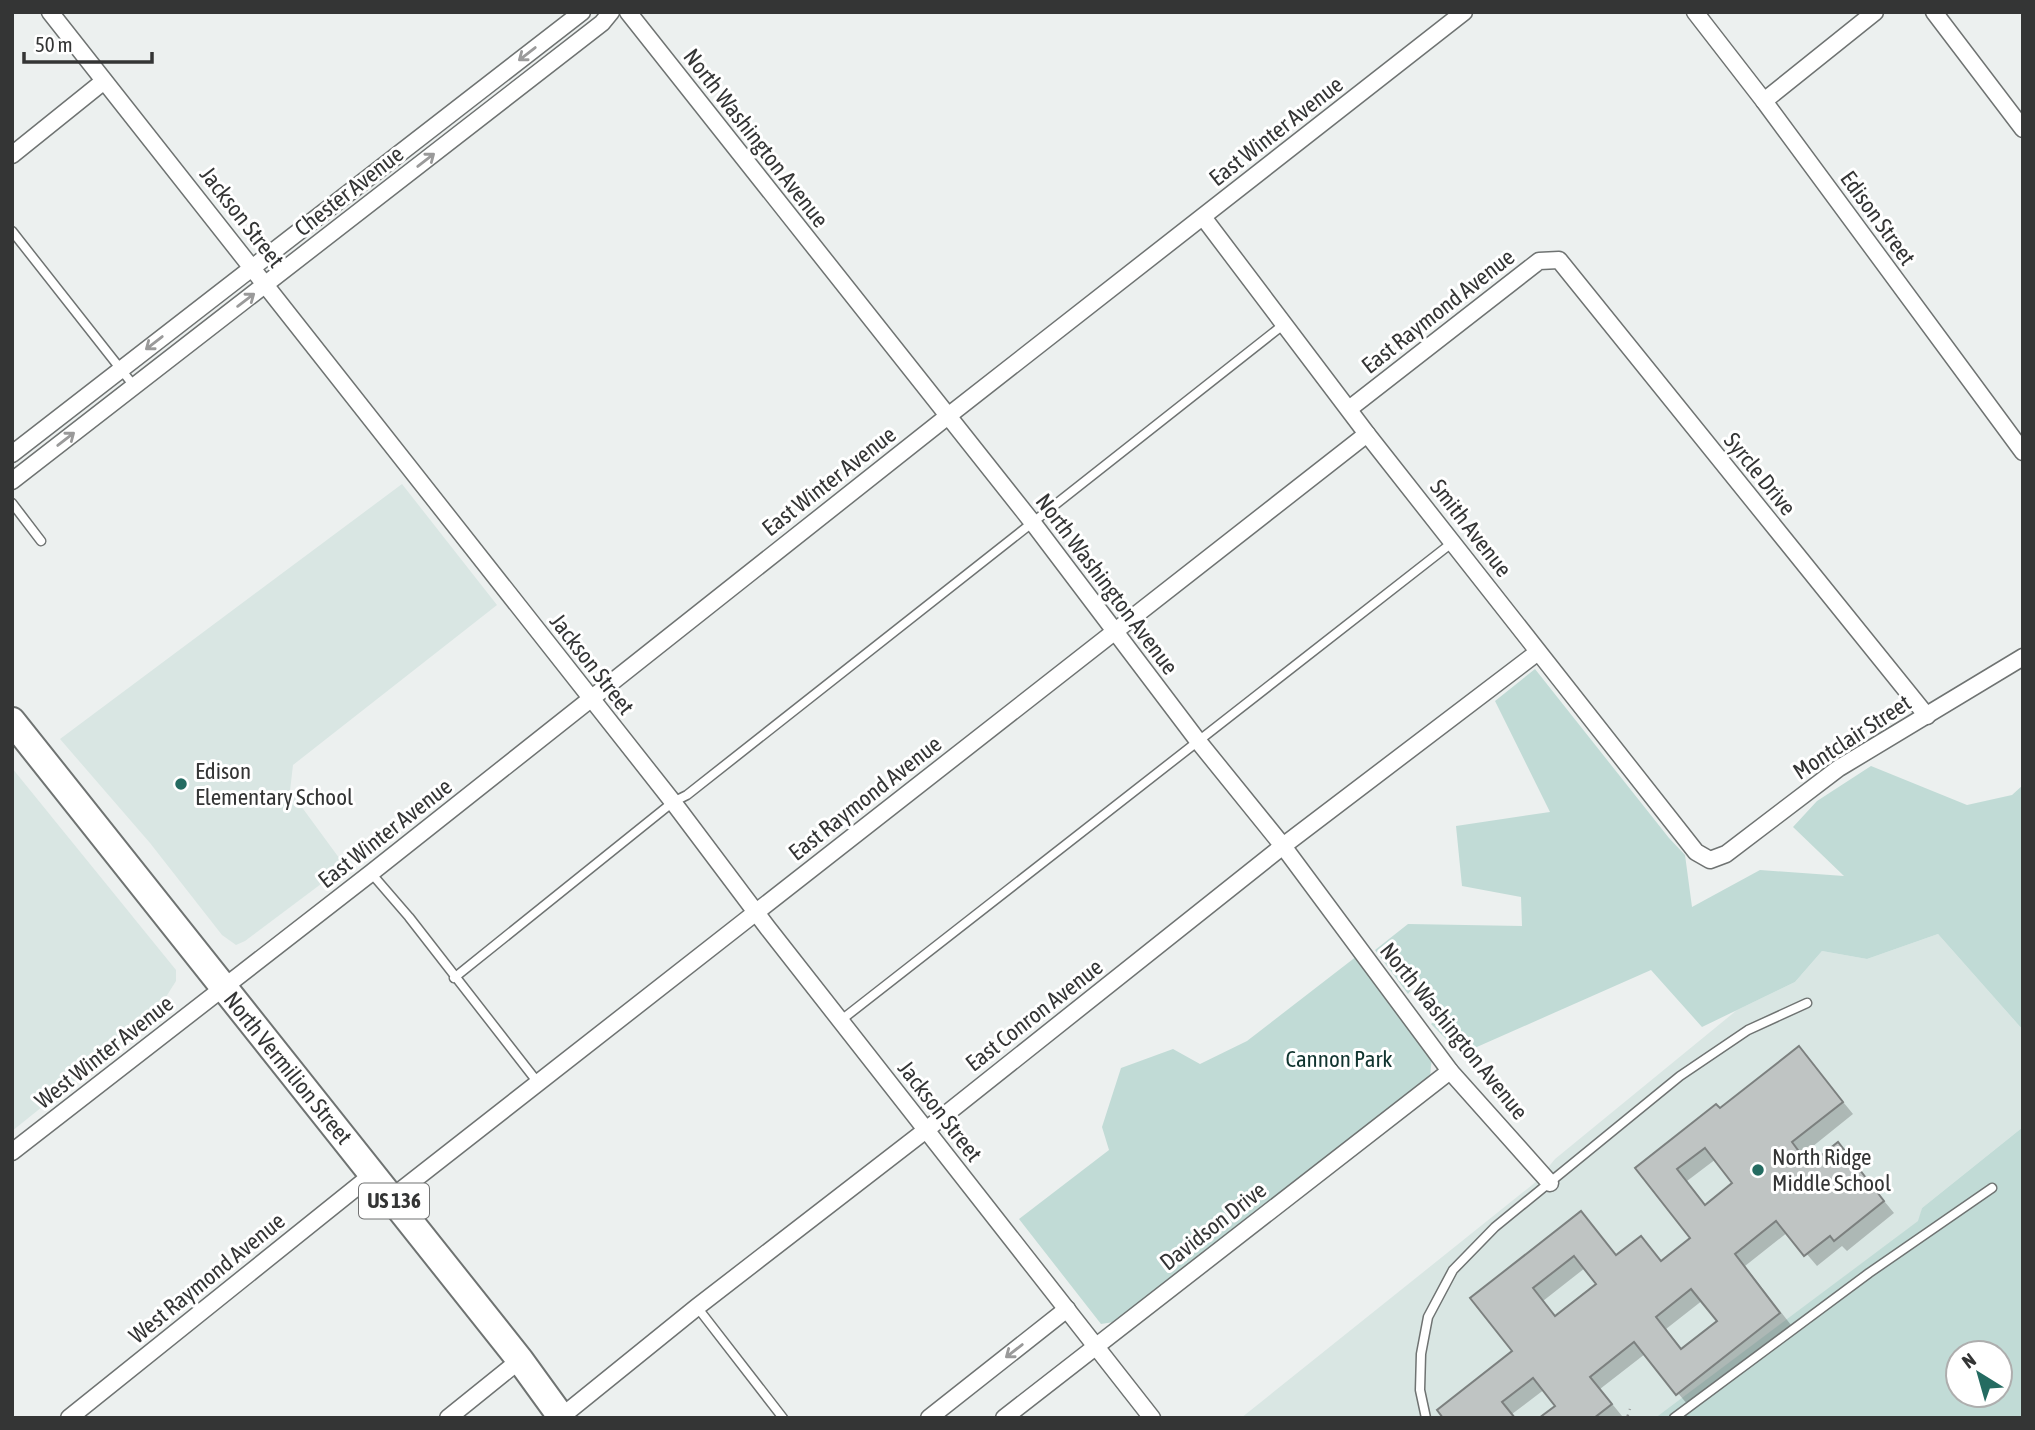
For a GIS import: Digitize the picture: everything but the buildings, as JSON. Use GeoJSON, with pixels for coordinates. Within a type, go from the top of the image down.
{"type":"FeatureCollection","features":[{"type":"Feature","properties":{"kind":"main road","name":"North Vermilion Street"},"geometry":{"type":"LineString","coordinates":[[12,721],[520,1360],[561,1417]]}},
{"type":"Feature","properties":{"kind":"street","name":"Jackson Street"},"geometry":{"type":"LineString","coordinates":[[50,12],[673,802],[840,1021],[1152,1418]]}},
{"type":"Feature","properties":{"kind":"street","name":"Chester Avenue"},"geometry":{"type":"LineString","coordinates":[[12,454],[582,12]]}},
{"type":"Feature","properties":{"kind":"street","name":"Chester Avenue"},"geometry":{"type":"LineString","coordinates":[[12,481],[602,23],[611,12]]}},
{"type":"Feature","properties":{"kind":"street","name":"North Washington Avenue"},"geometry":{"type":"LineString","coordinates":[[628,12],[1033,523],[1198,741],[1283,846],[1450,1071],[1550,1183]]}},
{"type":"Feature","properties":{"kind":"street","name":"East Winter Avenue"},"geometry":{"type":"LineString","coordinates":[[224,987],[1464,12]]}},
{"type":"Feature","properties":{"kind":"street","name":"Edison Street"},"geometry":{"type":"LineString","coordinates":[[1695,12],[1764,101],[2023,452]]}},
{"type":"Feature","properties":{"kind":"street"},"geometry":{"type":"LineString","coordinates":[[1764,101],[1875,12]]}},
{"type":"Feature","properties":{"kind":"street"},"geometry":{"type":"LineString","coordinates":[[1934,12],[2023,129]]}},
{"type":"Feature","properties":{"kind":"street"},"geometry":{"type":"LineString","coordinates":[[12,155],[104,81]]}},
{"type":"Feature","properties":{"kind":"street"},"geometry":{"type":"LineString","coordinates":[[484,88],[497,105]]}},
{"type":"Feature","properties":{"kind":"street"},"geometry":{"type":"LineString","coordinates":[[370,176],[384,192]]}},
{"type":"Feature","properties":{"kind":"street","name":"Smith Avenue"},"geometry":{"type":"LineString","coordinates":[[1203,217],[1283,325],[1538,652],[1696,852],[1710,860]]}},
{"type":"Feature","properties":{"kind":"street","name":"East Raymond Avenue"},"geometry":{"type":"LineString","coordinates":[[1349,410],[1539,261],[1559,260]]}},
{"type":"Feature","properties":{"kind":"street","name":"Syrcle Drive"},"geometry":{"type":"LineString","coordinates":[[1559,260],[1927,716]]}},
{"type":"Feature","properties":{"kind":"street","name":"East Raymond Avenue"},"geometry":{"type":"LineString","coordinates":[[391,1198],[1367,434]]}},
{"type":"Feature","properties":{"kind":"street"},"geometry":{"type":"LineString","coordinates":[[32,439],[45,456]]}},
{"type":"Feature","properties":{"kind":"street","name":"East Conron Avenue"},"geometry":{"type":"LineString","coordinates":[[561,1417],[1283,846],[1538,652]]}},
{"type":"Feature","properties":{"kind":"street","name":"Montclair Street"},"geometry":{"type":"LineString","coordinates":[[1710,860],[1726,854],[1839,768],[2023,657]]}},
{"type":"Feature","properties":{"kind":"street","name":"West Winter Avenue"},"geometry":{"type":"LineString","coordinates":[[12,1152],[224,987]]}},
{"type":"Feature","properties":{"kind":"street","name":"Davidson Drive"},"geometry":{"type":"LineString","coordinates":[[1003,1418],[1450,1071]]}},
{"type":"Feature","properties":{"kind":"street","name":"West Raymond Avenue"},"geometry":{"type":"LineString","coordinates":[[69,1418],[373,1174]]}},
{"type":"Feature","properties":{"kind":"street"},"geometry":{"type":"LineString","coordinates":[[929,1418],[1067,1309]]}},
{"type":"Feature","properties":{"kind":"street"},"geometry":{"type":"LineString","coordinates":[[448,1418],[520,1360]]}},
{"type":"Feature","properties":{"kind":"lane"},"geometry":{"type":"LineString","coordinates":[[12,230],[134,386]]}},
{"type":"Feature","properties":{"kind":"lane"},"geometry":{"type":"LineString","coordinates":[[454,978],[673,802],[687,795],[1283,325]]}},
{"type":"Feature","properties":{"kind":"lane"},"geometry":{"type":"LineString","coordinates":[[12,503],[41,541]]}},
{"type":"Feature","properties":{"kind":"lane"},"geometry":{"type":"LineString","coordinates":[[840,1021],[1453,542]]}},
{"type":"Feature","properties":{"kind":"lane"},"geometry":{"type":"LineString","coordinates":[[371,873],[409,917],[538,1084]]}},
{"type":"Feature","properties":{"kind":"lane"},"geometry":{"type":"LineString","coordinates":[[1426,1418],[1420,1390],[1421,1354],[1428,1317],[1453,1270],[1495,1227],[1680,1076],[1748,1030],[1807,1003]]}},
{"type":"Feature","properties":{"kind":"lane"},"geometry":{"type":"LineString","coordinates":[[1674,1418],[1858,1281],[1992,1188]]}},
{"type":"Feature","properties":{"kind":"lane"},"geometry":{"type":"LineString","coordinates":[[697,1307],[783,1418]]}},
{"type":"Feature","properties":{"kind":"path"},"geometry":{"type":"LineString","coordinates":[[1627,1418],[1630,1409]]}},
{"type":"Feature","properties":{"kind":"shaded area"},"geometry":{"type":"Polygon","coordinates":[[[402,484],[497,605],[293,765],[290,791],[345,866],[236,945],[222,935],[150,843],[60,739],[402,484]]]}},
{"type":"Feature","properties":{"kind":"shaded area"},"geometry":{"type":"Polygon","coordinates":[[[12,768],[176,970],[176,981],[164,1000],[133,1034],[12,1131],[12,768]]]}},
{"type":"Feature","properties":{"kind":"shaded area","name":"North Ridge Middle School"},"geometry":{"type":"Polygon","coordinates":[[[1938,934],[2023,1030],[2023,1127],[1922,1208],[1919,1221],[1655,1418],[1241,1418],[1537,1181],[1555,1159],[1737,1010],[1795,982],[1822,951],[1867,959],[1938,934]]]}},
{"type":"Feature","properties":{"kind":"green space"},"geometry":{"type":"Polygon","coordinates":[[[1535,669],[1685,855],[1692,907],[1760,870],[1844,876],[1793,827],[1817,801],[1871,766],[1967,805],[2012,795],[2023,785],[2023,1030],[1938,934],[1867,959],[1822,951],[1795,982],[1702,1027],[1651,970],[1461,1054],[1431,1024],[1443,1015],[1419,979],[1408,994],[1375,950],[1408,924],[1522,926],[1521,897],[1462,886],[1456,826],[1550,812],[1495,701],[1535,669]]]}},
{"type":"Feature","properties":{"kind":"green space","name":"Cannon Park"},"geometry":{"type":"Polygon","coordinates":[[[1357,956],[1432,1056],[1430,1077],[1114,1322],[1101,1324],[1019,1219],[1109,1150],[1102,1127],[1121,1068],[1173,1049],[1200,1064],[1247,1041],[1357,956]]]}},
{"type":"Feature","properties":{"kind":"green space"},"geometry":{"type":"Polygon","coordinates":[[[2023,1127],[2023,1418],[1655,1418],[1918,1221],[1922,1208],[2023,1127]]]}},
{"type":"Feature","properties":{"kind":"place","name":"Edison Elementary School"},"geometry":{"type":"Point","coordinates":[181,784]}},
{"type":"Feature","properties":{"kind":"place","name":"North Ridge Middle School"},"geometry":{"type":"Point","coordinates":[1758,1170]}}]}
